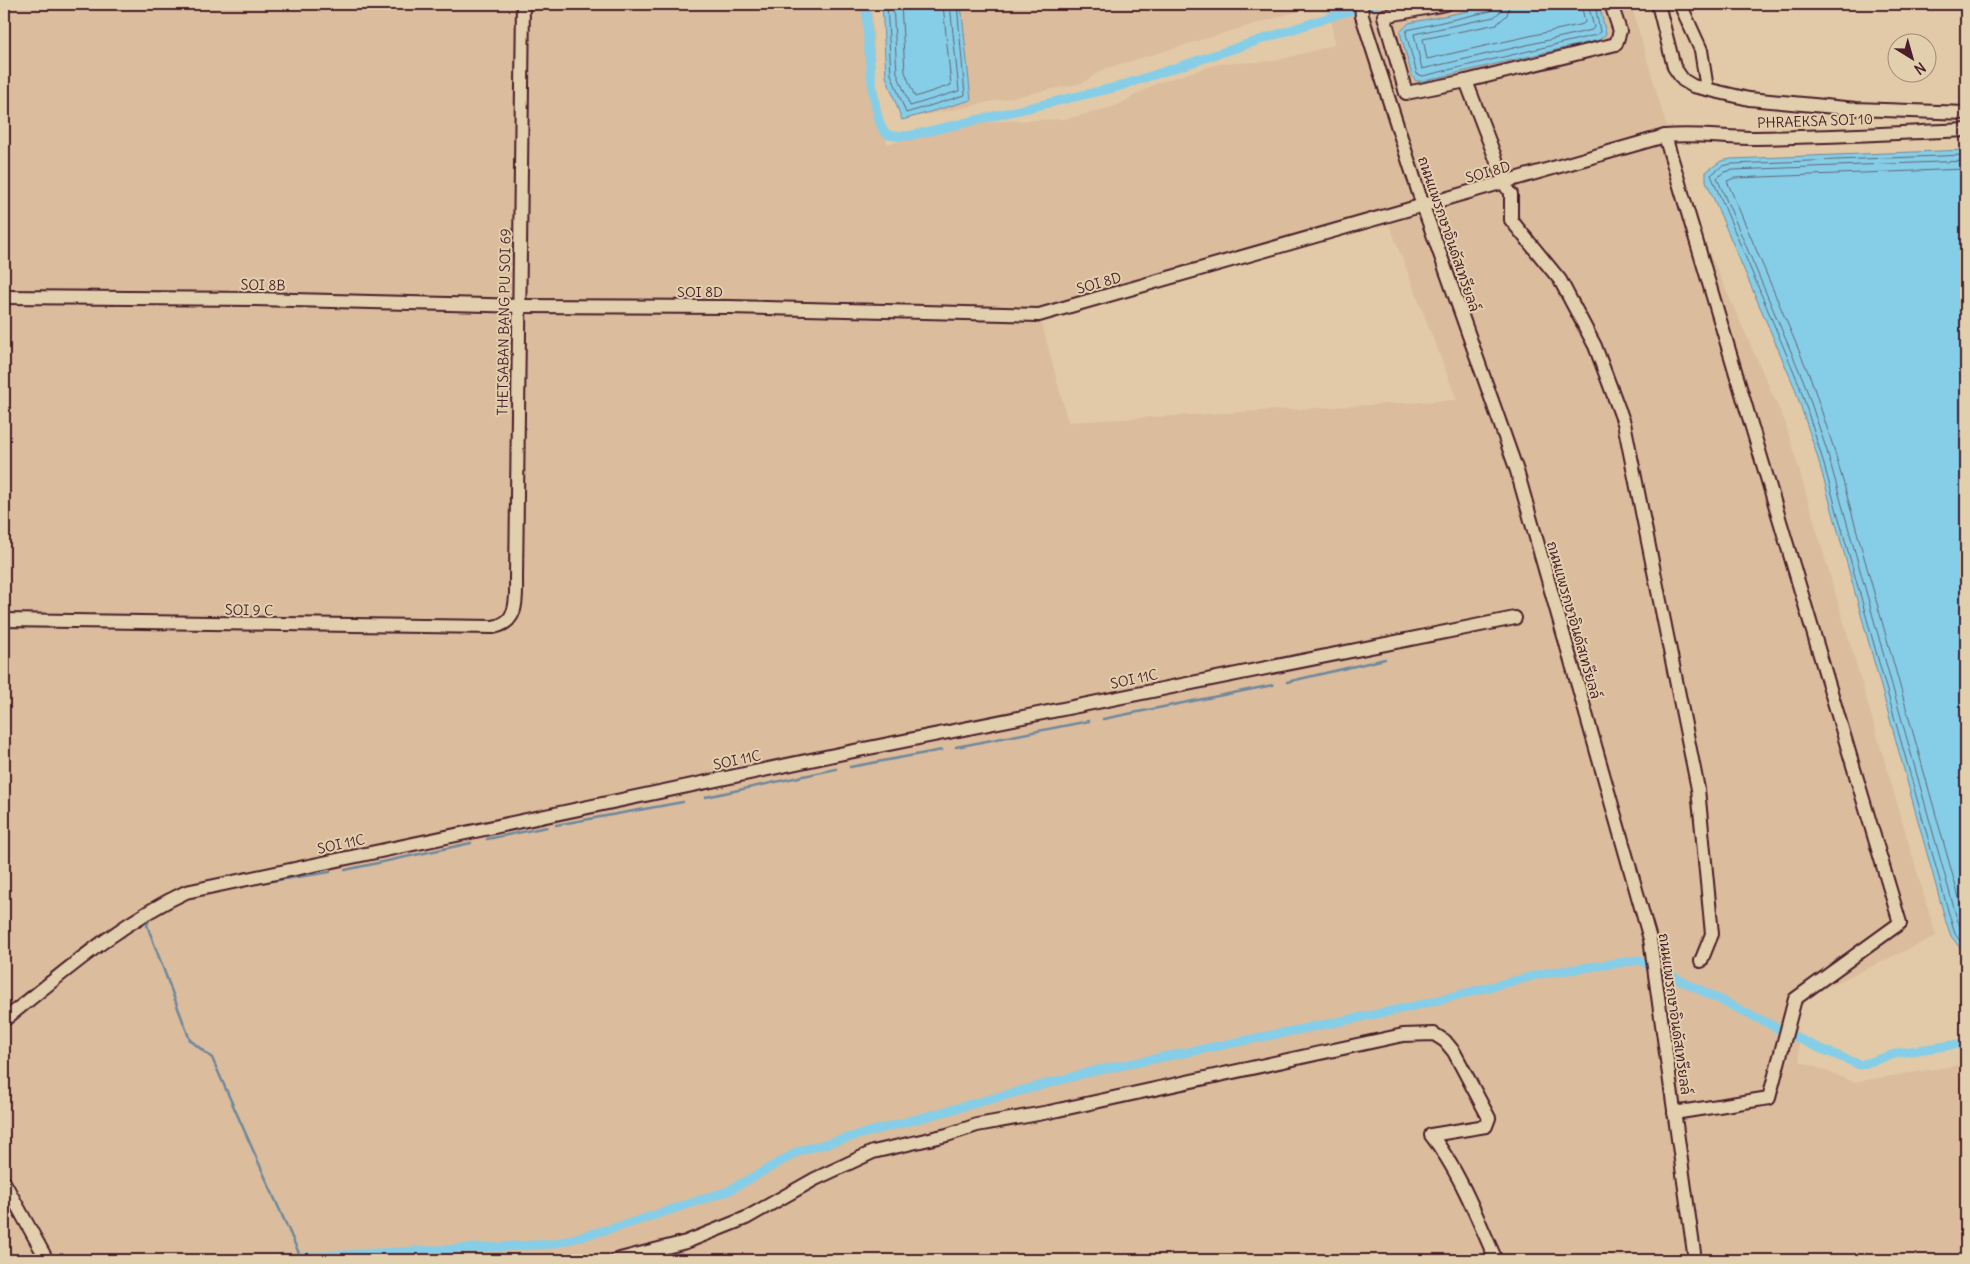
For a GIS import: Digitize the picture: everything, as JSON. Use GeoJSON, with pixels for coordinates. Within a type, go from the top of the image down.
{"type":"FeatureCollection","features":[{"type":"Feature","properties":{"kind":"street","name":"THETSABAN BANG PU SOI 69"},"geometry":{"type":"LineString","coordinates":[[493,627],[503,625],[515,611],[521,306],[523,4]]}},
{"type":"Feature","properties":{"kind":"street"},"geometry":{"type":"LineString","coordinates":[[1446,4],[1384,16],[1406,93],[1466,81],[1616,44],[1620,32],[1611,4]]}},
{"type":"Feature","properties":{"kind":"street"},"geometry":{"type":"LineString","coordinates":[[1659,4],[1674,67],[1683,80],[1693,86],[1749,99],[1846,108],[1966,113]]}},
{"type":"Feature","properties":{"kind":"street"},"geometry":{"type":"LineString","coordinates":[[1680,4],[1700,50],[1707,89]]}},
{"type":"Feature","properties":{"kind":"street","name":"ถนนแพรกษาอินดัสเทรียลล์"},"geometry":{"type":"LineString","coordinates":[[1362,10],[1423,206],[1517,471],[1651,946],[1695,1260]]}},
{"type":"Feature","properties":{"kind":"street"},"geometry":{"type":"LineString","coordinates":[[1466,81],[1507,189],[1511,220],[1560,280],[1595,346],[1624,423],[1698,789],[1712,934],[1702,961]]}},
{"type":"Feature","properties":{"kind":"street","name":"PHRAEKSA SOI 10"},"geometry":{"type":"LineString","coordinates":[[1665,136],[1696,134],[1716,137],[1761,138],[1966,130]]}},
{"type":"Feature","properties":{"kind":"street","name":"SOI 8D"},"geometry":{"type":"LineString","coordinates":[[521,306],[730,307],[1039,315],[1423,206],[1507,189],[1665,136]]}},
{"type":"Feature","properties":{"kind":"street"},"geometry":{"type":"LineString","coordinates":[[1665,136],[1900,923],[1795,999],[1780,1050],[1769,1098],[1674,1113]]}},
{"type":"Feature","properties":{"kind":"street","name":"SOI 8B"},"geometry":{"type":"LineString","coordinates":[[4,297],[521,306]]}},
{"type":"Feature","properties":{"kind":"street","name":"SOI 11C"},"geometry":{"type":"LineString","coordinates":[[4,1020],[120,930],[152,908],[186,892],[839,754],[1514,618]]}},
{"type":"Feature","properties":{"kind":"street","name":"SOI 9 C"},"geometry":{"type":"LineString","coordinates":[[4,620],[493,627]]}},
{"type":"Feature","properties":{"kind":"street"},"geometry":{"type":"LineString","coordinates":[[616,1260],[686,1242],[746,1218],[815,1179],[873,1152],[947,1135],[978,1125],[1048,1112],[1404,1034],[1434,1034],[1445,1041],[1454,1052],[1489,1118],[1486,1126],[1431,1135],[1445,1153],[1457,1175],[1496,1260]]}},
{"type":"Feature","properties":{"kind":"street"},"geometry":{"type":"LineString","coordinates":[[4,1182],[47,1260]]}},
{"type":"Feature","properties":{"kind":"shaded area"},"geometry":{"type":"Polygon","coordinates":[[[4,4],[872,4],[875,74],[887,144],[981,122],[1066,119],[1116,106],[1157,83],[1219,64],[1275,61],[1334,45],[1330,4],[1631,4],[1692,214],[1785,422],[1936,936],[1798,1001],[1795,1005],[1800,1061],[1854,1082],[1966,1064],[1966,1260],[4,1260],[4,4]],[[1384,211],[1039,313],[1068,422],[1457,400],[1384,211]]]}},
{"type":"Feature","properties":{"kind":"shaded area"},"geometry":{"type":"Polygon","coordinates":[[[887,4],[1322,4],[1104,69],[1082,83],[902,120],[887,4]]]}},
{"type":"Feature","properties":{"kind":"water"},"geometry":{"type":"Polygon","coordinates":[[[882,4],[961,4],[971,100],[902,120],[886,76],[882,4]]]}},
{"type":"Feature","properties":{"kind":"water"},"geometry":{"type":"Polygon","coordinates":[[[1502,4],[1599,4],[1606,34],[1599,40],[1423,81],[1416,81],[1412,76],[1400,32],[1409,23],[1502,4]]]}},
{"type":"Feature","properties":{"kind":"water"},"geometry":{"type":"Polygon","coordinates":[[[1966,150],[1966,956],[1951,936],[1946,922],[1817,455],[1794,386],[1706,181],[1706,172],[1721,161],[1731,159],[1966,150]]]}},
{"type":"Feature","properties":{"kind":"waterway"},"geometry":{"type":"LineString","coordinates":[[866,4],[870,69],[875,105],[885,133],[898,136],[908,136],[1117,87],[1339,14],[1376,4]]}},
{"type":"Feature","properties":{"kind":"waterway"},"geometry":{"type":"LineString","coordinates":[[1287,682],[1385,659]]}},
{"type":"Feature","properties":{"kind":"waterway"},"geometry":{"type":"LineString","coordinates":[[1103,719],[1273,685]]}},
{"type":"Feature","properties":{"kind":"waterway"},"geometry":{"type":"LineString","coordinates":[[956,747],[1089,721]]}},
{"type":"Feature","properties":{"kind":"waterway"},"geometry":{"type":"LineString","coordinates":[[850,767],[942,750]]}},
{"type":"Feature","properties":{"kind":"waterway"},"geometry":{"type":"LineString","coordinates":[[706,797],[836,769]]}},
{"type":"Feature","properties":{"kind":"waterway"},"geometry":{"type":"LineString","coordinates":[[556,825],[683,802]]}},
{"type":"Feature","properties":{"kind":"waterway"},"geometry":{"type":"LineString","coordinates":[[487,839],[547,827]]}},
{"type":"Feature","properties":{"kind":"waterway"},"geometry":{"type":"LineString","coordinates":[[345,870],[471,843]]}},
{"type":"Feature","properties":{"kind":"waterway"},"geometry":{"type":"LineString","coordinates":[[259,883],[330,872]]}},
{"type":"Feature","properties":{"kind":"waterway"},"geometry":{"type":"LineString","coordinates":[[150,917],[147,925],[190,1040],[212,1058],[302,1260]]}},
{"type":"Feature","properties":{"kind":"waterway"},"geometry":{"type":"LineString","coordinates":[[245,1260],[553,1244],[621,1226],[728,1191],[799,1151],[1094,1071],[1411,1007],[1541,974],[1639,960],[1812,1045],[1860,1065],[1898,1053],[1966,1043]]}}]}
